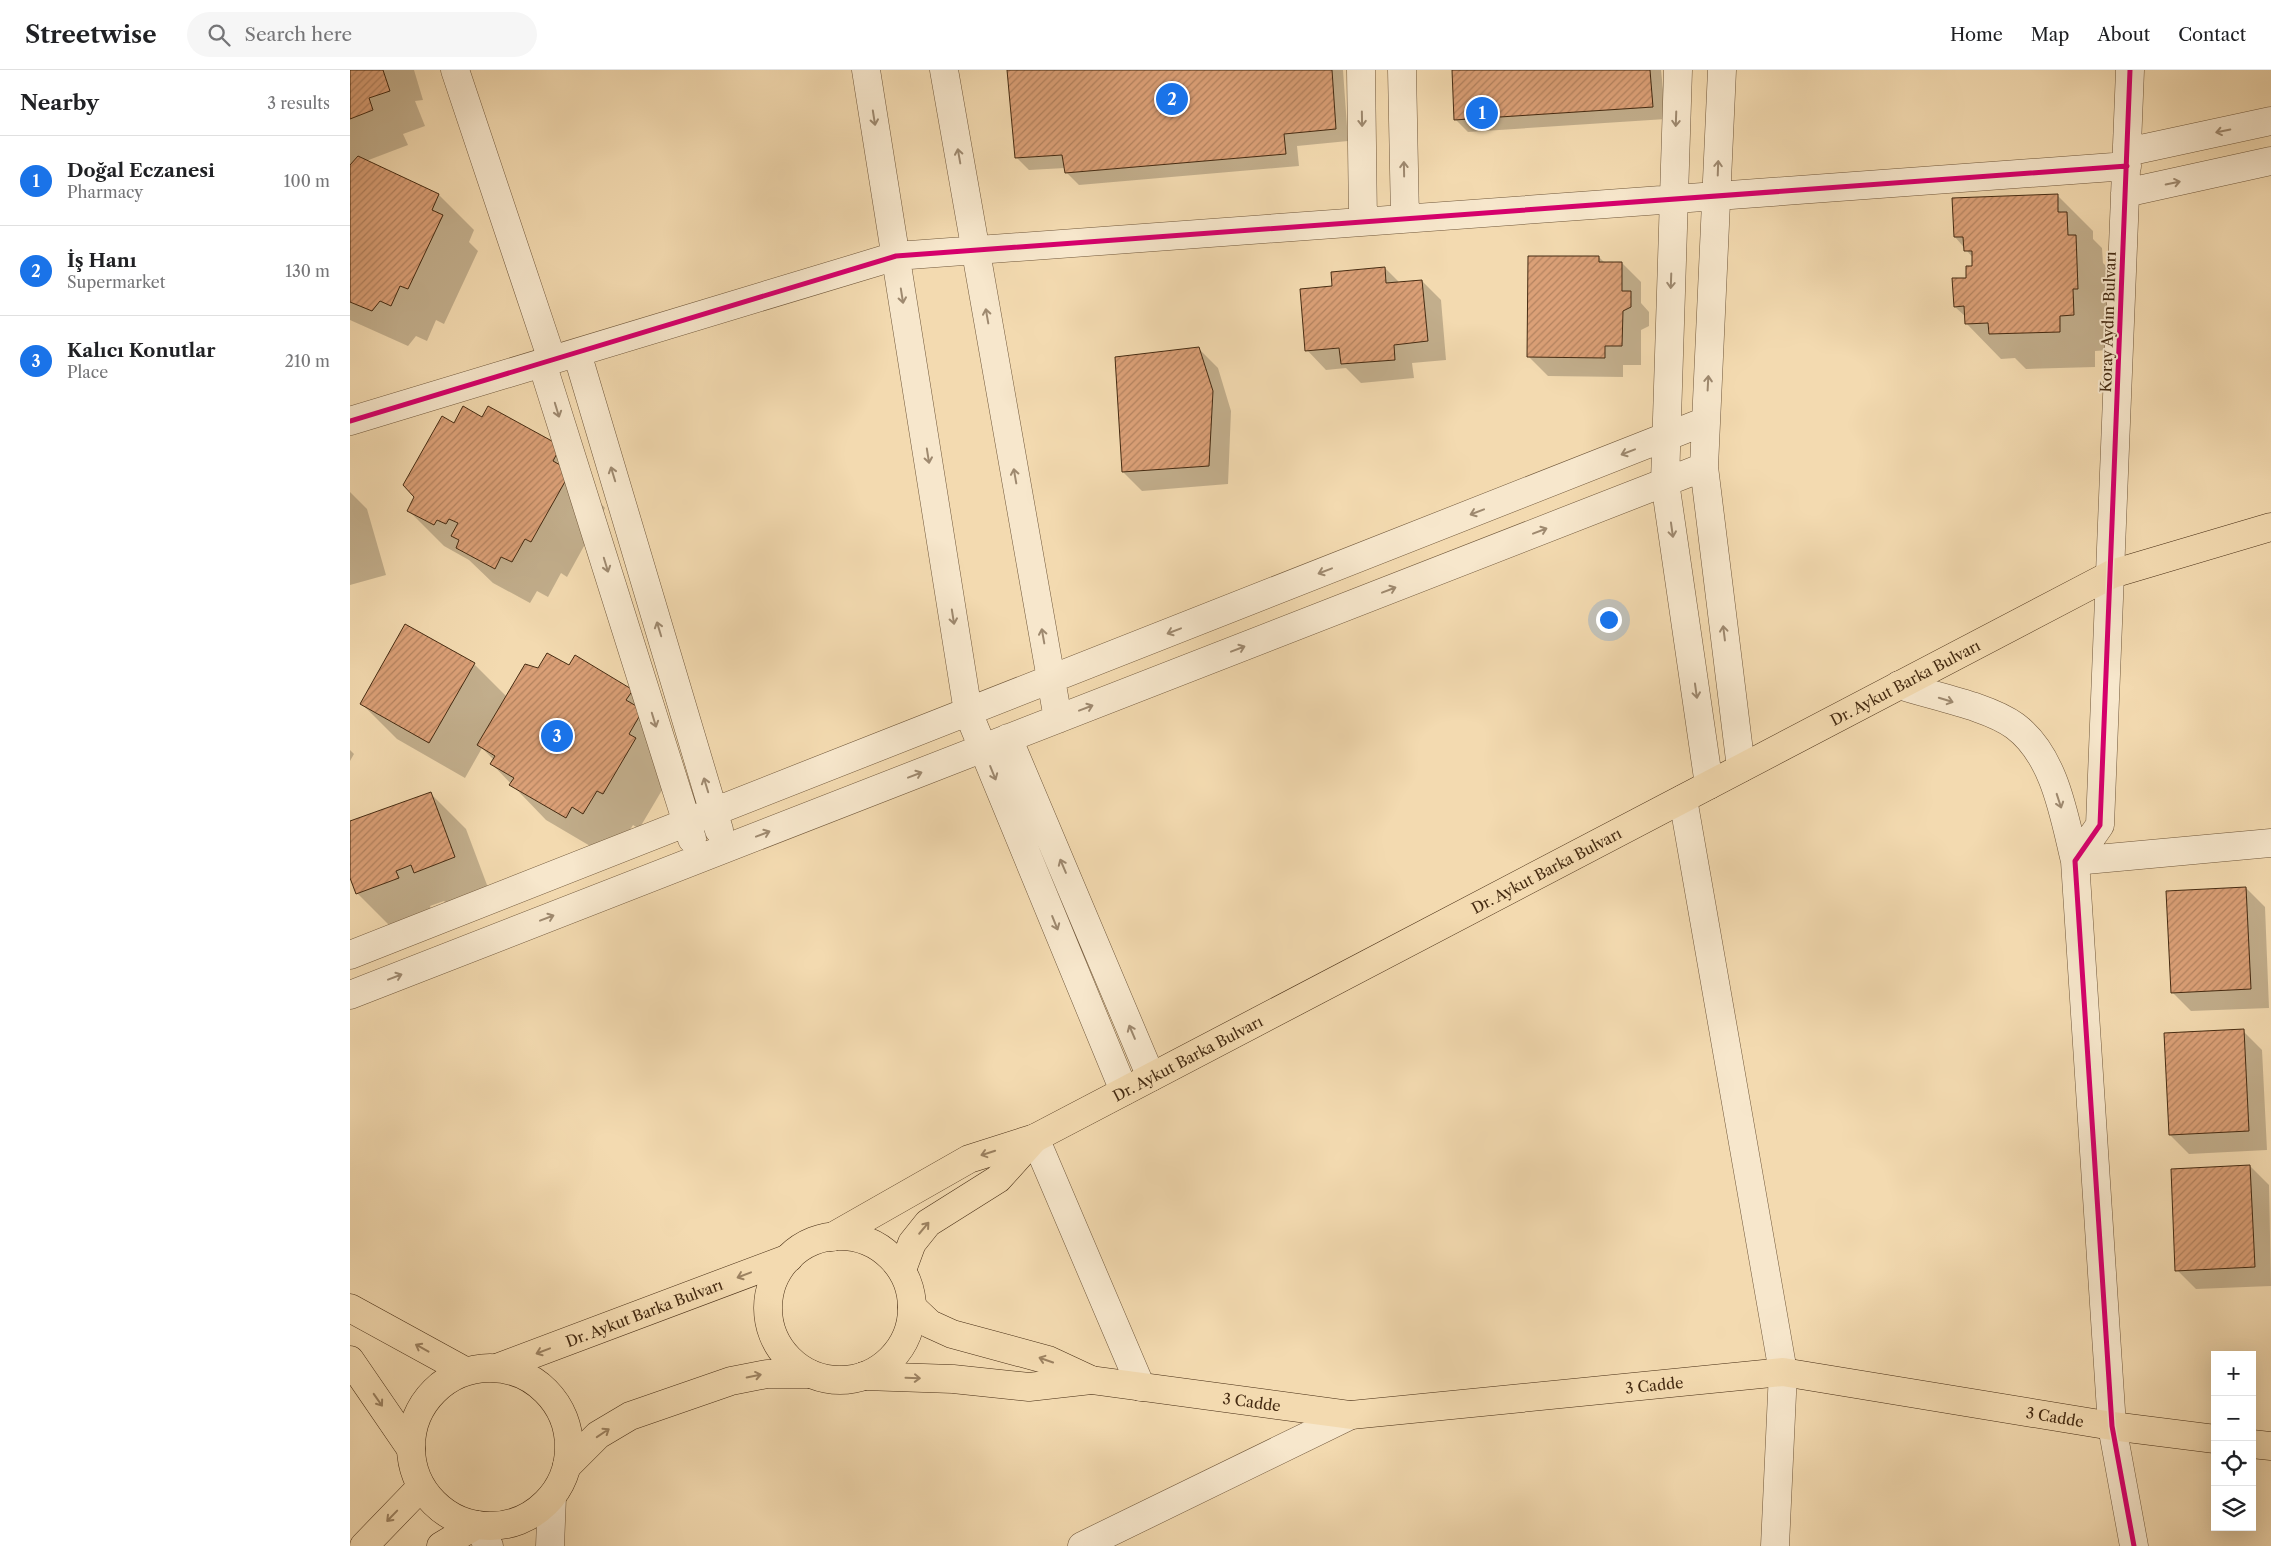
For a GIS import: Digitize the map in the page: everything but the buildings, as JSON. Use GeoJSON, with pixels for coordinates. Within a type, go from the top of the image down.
{"type":"FeatureCollection","features":[{"type":"Feature","properties":{"kind":"main road","name":"Dr. Aykut Barka Bulvarı"},"geometry":{"type":"LineString","coordinates":[[832,1237],[970,1159],[1035,1138],[2112,574],[2271,527]]}},
{"type":"Feature","properties":{"kind":"main road"},"geometry":{"type":"LineString","coordinates":[[902,1270],[912,1243],[928,1223],[998,1178],[1035,1138]]}},
{"type":"Feature","properties":{"kind":"main road"},"geometry":{"type":"LineString","coordinates":[[810,1374],[799,1367],[781,1350],[773,1333],[768,1315],[768,1302],[775,1278],[789,1258],[813,1242],[832,1237],[852,1238],[872,1244],[889,1255],[902,1270],[909,1288],[912,1307],[910,1325],[904,1342],[880,1368],[864,1376]]}},
{"type":"Feature","properties":{"kind":"main road","name":"Dr. Aykut Barka Bulvarı"},"geometry":{"type":"LineString","coordinates":[[499,1367],[789,1258]]}},
{"type":"Feature","properties":{"kind":"main road"},"geometry":{"type":"LineString","coordinates":[[912,1307],[930,1324],[952,1334],[1048,1360],[1091,1380]]}},
{"type":"Feature","properties":{"kind":"main road"},"geometry":{"type":"LineString","coordinates":[[350,1308],[465,1371]]}},
{"type":"Feature","properties":{"kind":"main road"},"geometry":{"type":"LineString","coordinates":[[350,1360],[411,1449]]}},
{"type":"Feature","properties":{"kind":"main road"},"geometry":{"type":"LineString","coordinates":[[441,1546],[482,1536],[497,1526],[517,1521],[536,1511],[552,1497],[561,1482],[567,1466],[570,1447],[568,1428],[561,1410],[550,1394],[535,1381],[518,1372],[499,1367],[465,1371],[446,1381],[429,1395],[418,1414],[411,1438],[412,1463],[421,1486],[435,1505],[482,1536]]}},
{"type":"Feature","properties":{"kind":"main road","name":"3 Cadde"},"geometry":{"type":"LineString","coordinates":[[1091,1380],[1351,1415],[1783,1372],[2112,1426],[2211,1438]]}},
{"type":"Feature","properties":{"kind":"main road"},"geometry":{"type":"LineString","coordinates":[[567,1466],[598,1435],[630,1416],[731,1381],[767,1374],[810,1374],[841,1380],[864,1376],[953,1379],[1029,1387],[1091,1380]]}},
{"type":"Feature","properties":{"kind":"main road"},"geometry":{"type":"LineString","coordinates":[[2256,1444],[2271,1446]]}},
{"type":"Feature","properties":{"kind":"main road"},"geometry":{"type":"LineString","coordinates":[[364,1546],[421,1486]]}},
{"type":"Feature","properties":{"kind":"street"},"geometry":{"type":"LineString","coordinates":[[454,70],[557,359],[714,812],[725,849]]}},
{"type":"Feature","properties":{"kind":"street"},"geometry":{"type":"LineString","coordinates":[[866,70],[968,712],[1124,1092]]}},
{"type":"Feature","properties":{"kind":"street"},"geometry":{"type":"LineString","coordinates":[[944,70],[1058,718]]}},
{"type":"Feature","properties":{"kind":"street"},"geometry":{"type":"LineString","coordinates":[[1361,70],[1364,221]]}},
{"type":"Feature","properties":{"kind":"street"},"geometry":{"type":"LineString","coordinates":[[1402,70],[1405,218]]}},
{"type":"Feature","properties":{"kind":"street"},"geometry":{"type":"LineString","coordinates":[[1678,70],[1665,482],[1709,785]]}},
{"type":"Feature","properties":{"kind":"street"},"geometry":{"type":"LineString","coordinates":[[1722,70],[1704,467],[1741,768]]}},
{"type":"Feature","properties":{"kind":"street","name":"Koray Aydın Bulvarı"},"geometry":{"type":"LineString","coordinates":[[2075,861],[2100,825],[2112,574],[2130,70]]}},
{"type":"Feature","properties":{"kind":"street"},"geometry":{"type":"LineString","coordinates":[[350,422],[896,256],[1716,196],[2127,159],[2271,121]]}},
{"type":"Feature","properties":{"kind":"street"},"geometry":{"type":"LineString","coordinates":[[2125,193],[2271,161]]}},
{"type":"Feature","properties":{"kind":"street"},"geometry":{"type":"LineString","coordinates":[[557,359],[686,823],[698,859]]}},
{"type":"Feature","properties":{"kind":"street"},"geometry":{"type":"LineString","coordinates":[[350,955],[1706,421]]}},
{"type":"Feature","properties":{"kind":"street"},"geometry":{"type":"LineString","coordinates":[[350,995],[1704,467]]}},
{"type":"Feature","properties":{"kind":"street"},"geometry":{"type":"LineString","coordinates":[[1899,685],[1993,714],[2016,727],[2034,746],[2050,774],[2063,812],[2075,861],[2112,1426],[2134,1546]]}},
{"type":"Feature","properties":{"kind":"street"},"geometry":{"type":"LineString","coordinates":[[1008,738],[1151,1077]]}},
{"type":"Feature","properties":{"kind":"street"},"geometry":{"type":"LineString","coordinates":[[1683,799],[1783,1372],[1775,1546]]}},
{"type":"Feature","properties":{"kind":"street"},"geometry":{"type":"LineString","coordinates":[[2075,861],[2271,843]]}},
{"type":"Feature","properties":{"kind":"street"},"geometry":{"type":"LineString","coordinates":[[1035,1138],[1141,1387]]}},
{"type":"Feature","properties":{"kind":"street"},"geometry":{"type":"LineString","coordinates":[[1082,1546],[1351,1415]]}},
{"type":"Feature","properties":{"kind":"street"},"geometry":{"type":"LineString","coordinates":[[550,1546],[552,1497]]}},
{"type":"Feature","properties":{"kind":"cycle path"},"geometry":{"type":"LineString","coordinates":[[2130,70],[2100,825],[2075,861],[2112,1426],[2134,1546]]}},
{"type":"Feature","properties":{"kind":"cycle path"},"geometry":{"type":"LineString","coordinates":[[350,421],[896,256],[2127,166]]}},
{"type":"Feature","properties":{"kind":"place","name":"İş Hanı"},"geometry":{"type":"Point","coordinates":[1172,99]}},
{"type":"Feature","properties":{"kind":"place","name":"Doğal Eczanesi"},"geometry":{"type":"Point","coordinates":[1482,113]}},
{"type":"Feature","properties":{"kind":"place","name":"Kalıcı Konutlar"},"geometry":{"type":"Point","coordinates":[557,736]}}]}
